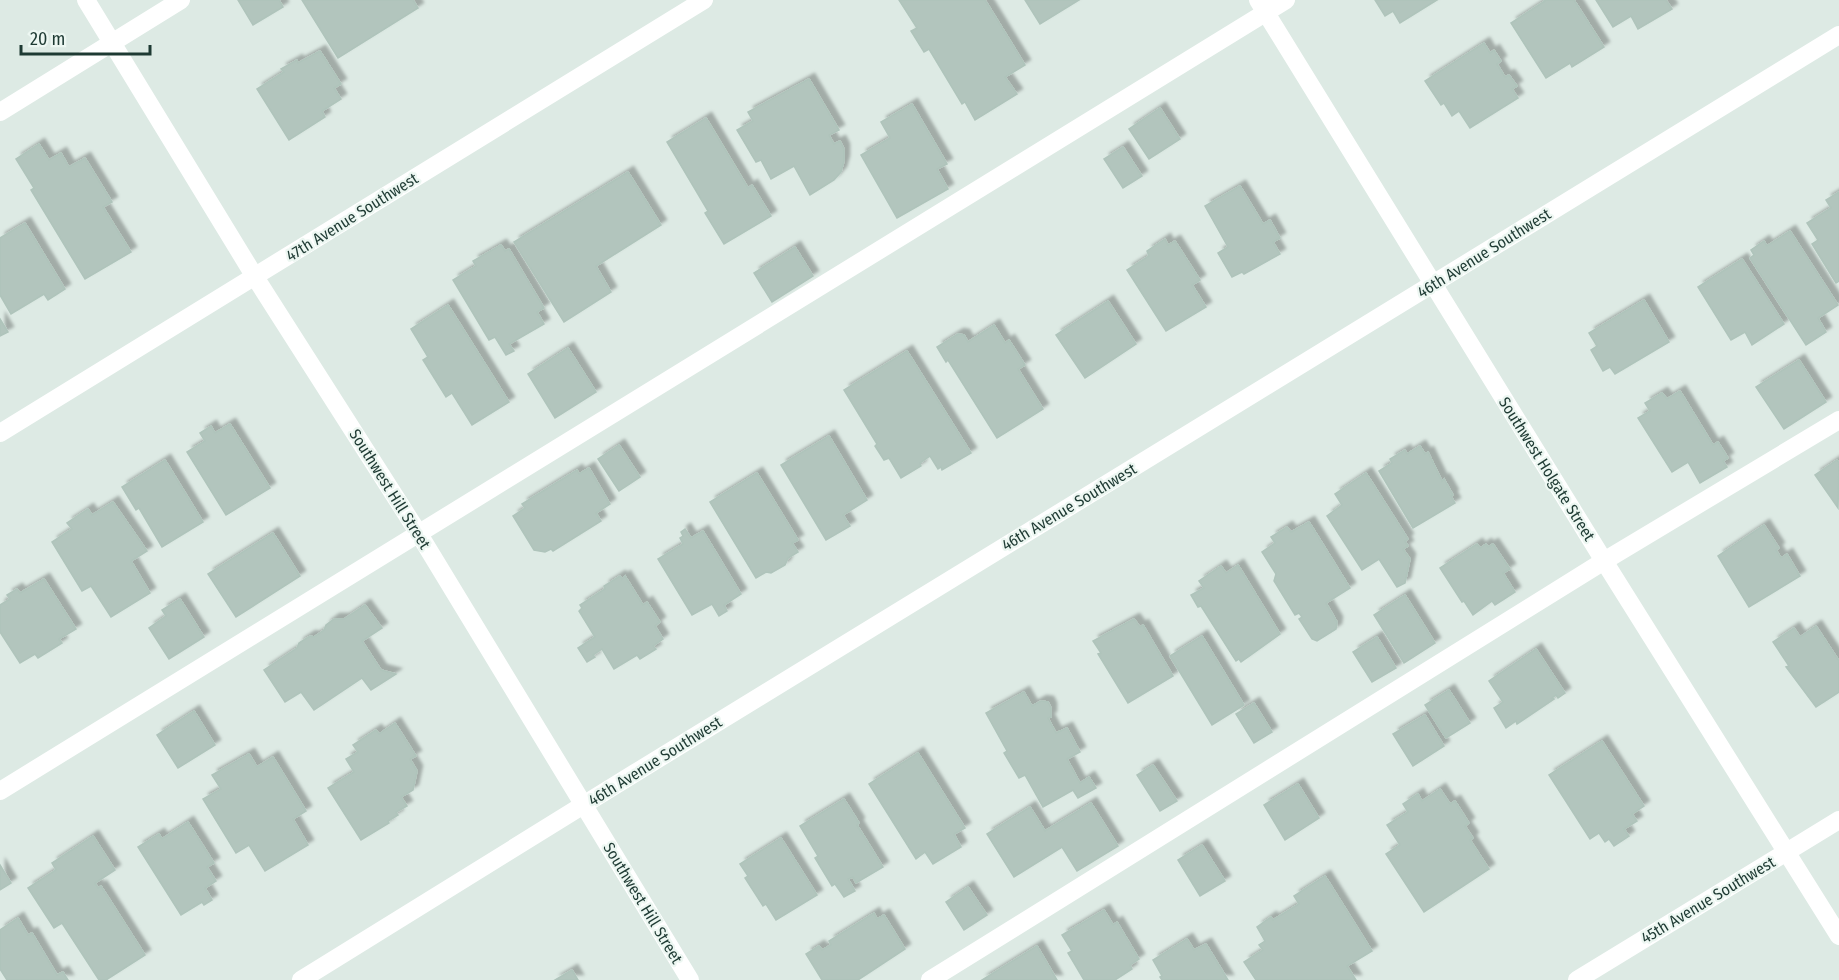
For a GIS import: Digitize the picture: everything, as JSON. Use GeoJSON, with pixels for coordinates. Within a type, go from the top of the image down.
{"type":"FeatureCollection","features":[{"type":"Feature","properties":{"kind":"street","name":"Southwest Hill Street"},"geometry":{"type":"LineString","coordinates":[[86,0],[255,277],[418,534],[690,980]]}},
{"type":"Feature","properties":{"kind":"street"},"geometry":{"type":"LineString","coordinates":[[0,112],[181,0]]}},
{"type":"Feature","properties":{"kind":"street","name":"47th Avenue Southwest"},"geometry":{"type":"LineString","coordinates":[[0,433],[704,0]]}},
{"type":"Feature","properties":{"kind":"street"},"geometry":{"type":"LineString","coordinates":[[0,791],[418,534],[1262,6],[1286,0]]}},
{"type":"Feature","properties":{"kind":"street","name":"Southwest Holgate Street"},"geometry":{"type":"LineString","coordinates":[[1262,6],[1604,561],[1839,936]]}},
{"type":"Feature","properties":{"kind":"street","name":"46th Avenue Southwest"},"geometry":{"type":"LineString","coordinates":[[301,980],[584,804],[1839,35]]}},
{"type":"Feature","properties":{"kind":"street"},"geometry":{"type":"LineString","coordinates":[[930,980],[1604,561],[1839,420]]}},
{"type":"Feature","properties":{"kind":"street","name":"45th Avenue Southwest"},"geometry":{"type":"LineString","coordinates":[[1577,980],[1839,820]]}},
{"type":"Feature","properties":{"kind":"building"},"geometry":{"type":"Polygon","coordinates":[[[238,0],[279,0],[283,7],[253,25],[238,0]]]}},
{"type":"Feature","properties":{"kind":"building"},"geometry":{"type":"Polygon","coordinates":[[[302,0],[413,0],[418,8],[338,58],[302,0]]]}},
{"type":"Feature","properties":{"kind":"building"},"geometry":{"type":"Polygon","coordinates":[[[899,0],[985,0],[1025,65],[1005,77],[1017,94],[975,120],[965,102],[962,104],[929,49],[924,52],[911,31],[917,28],[899,0]]]}},
{"type":"Feature","properties":{"kind":"building"},"geometry":{"type":"Polygon","coordinates":[[[1025,0],[1079,0],[1040,24],[1025,0]]]}},
{"type":"Feature","properties":{"kind":"building"},"geometry":{"type":"Polygon","coordinates":[[[1375,0],[1437,0],[1400,23],[1393,11],[1385,16],[1375,0]]]}},
{"type":"Feature","properties":{"kind":"building"},"geometry":{"type":"Polygon","coordinates":[[[1544,0],[1574,0],[1604,47],[1572,67],[1570,63],[1546,78],[1511,23],[1544,0]]]}},
{"type":"Feature","properties":{"kind":"building"},"geometry":{"type":"Polygon","coordinates":[[[1596,0],[1666,0],[1672,9],[1638,29],[1631,16],[1613,27],[1596,0]]]}},
{"type":"Feature","properties":{"kind":"building"},"geometry":{"type":"Polygon","coordinates":[[[1484,43],[1490,53],[1494,50],[1501,61],[1497,64],[1505,77],[1509,75],[1517,86],[1512,89],[1518,98],[1470,128],[1459,111],[1452,116],[1444,103],[1441,105],[1425,81],[1484,43]]]}},
{"type":"Feature","properties":{"kind":"building"},"geometry":{"type":"Polygon","coordinates":[[[320,51],[341,84],[334,88],[341,99],[322,111],[325,117],[289,140],[257,89],[284,72],[281,69],[320,51]]]}},
{"type":"Feature","properties":{"kind":"building"},"geometry":{"type":"Polygon","coordinates":[[[809,79],[839,130],[829,135],[834,144],[840,141],[844,149],[841,172],[834,180],[810,195],[794,166],[771,179],[761,160],[756,162],[737,130],[753,121],[748,112],[809,79]]]}},
{"type":"Feature","properties":{"kind":"building"},"geometry":{"type":"Polygon","coordinates":[[[912,104],[947,164],[937,169],[948,189],[897,218],[861,155],[890,138],[881,122],[912,104]]]}},
{"type":"Feature","properties":{"kind":"building"},"geometry":{"type":"Polygon","coordinates":[[[1160,108],[1180,139],[1149,159],[1129,129],[1160,108]]]}},
{"type":"Feature","properties":{"kind":"building"},"geometry":{"type":"Polygon","coordinates":[[[706,118],[748,188],[752,185],[771,216],[724,244],[705,213],[708,211],[667,142],[706,118]]]}},
{"type":"Feature","properties":{"kind":"building"},"geometry":{"type":"Polygon","coordinates":[[[39,144],[49,160],[61,153],[69,167],[85,158],[112,202],[103,207],[131,252],[85,279],[31,190],[34,188],[16,159],[39,144]]]}},
{"type":"Feature","properties":{"kind":"building"},"geometry":{"type":"Polygon","coordinates":[[[1123,147],[1142,176],[1123,188],[1104,159],[1123,147]]]}},
{"type":"Feature","properties":{"kind":"building"},"geometry":{"type":"Polygon","coordinates":[[[628,172],[661,225],[596,266],[611,292],[564,322],[514,242],[628,172]]]}},
{"type":"Feature","properties":{"kind":"building"},"geometry":{"type":"Polygon","coordinates":[[[1240,186],[1263,224],[1270,220],[1280,238],[1273,242],[1280,254],[1244,274],[1242,272],[1232,277],[1218,253],[1228,247],[1205,206],[1240,186]]]}},
{"type":"Feature","properties":{"kind":"building"},"geometry":{"type":"Polygon","coordinates":[[[1839,192],[1839,281],[1836,283],[1812,244],[1818,240],[1807,223],[1831,208],[1826,200],[1839,192]]]}},
{"type":"Feature","properties":{"kind":"building"},"geometry":{"type":"Polygon","coordinates":[[[25,223],[65,289],[48,300],[44,294],[11,314],[0,295],[0,238],[25,223]]]}},
{"type":"Feature","properties":{"kind":"building"},"geometry":{"type":"Polygon","coordinates":[[[1790,231],[1838,305],[1818,318],[1826,332],[1806,345],[1750,258],[1754,255],[1751,250],[1764,241],[1767,246],[1790,231]]]}},
{"type":"Feature","properties":{"kind":"building"},"geometry":{"type":"Polygon","coordinates":[[[1165,239],[1168,245],[1175,241],[1200,280],[1192,285],[1206,307],[1166,331],[1127,270],[1149,256],[1147,251],[1165,239]]]}},
{"type":"Feature","properties":{"kind":"building"},"geometry":{"type":"Polygon","coordinates":[[[501,245],[505,251],[509,249],[544,308],[537,312],[544,324],[509,344],[514,351],[506,355],[495,337],[489,340],[453,280],[476,266],[473,261],[501,245]]]}},
{"type":"Feature","properties":{"kind":"building"},"geometry":{"type":"Polygon","coordinates":[[[795,247],[813,276],[772,302],[754,273],[795,247]]]}},
{"type":"Feature","properties":{"kind":"building"},"geometry":{"type":"Polygon","coordinates":[[[1742,259],[1784,324],[1752,345],[1745,332],[1731,340],[1698,287],[1742,259]]]}},
{"type":"Feature","properties":{"kind":"building"},"geometry":{"type":"Polygon","coordinates":[[[1644,300],[1669,342],[1615,374],[1610,367],[1603,371],[1591,350],[1597,346],[1589,333],[1644,300]]]}},
{"type":"Feature","properties":{"kind":"building"},"geometry":{"type":"Polygon","coordinates":[[[1108,301],[1136,344],[1085,378],[1056,335],[1108,301]]]}},
{"type":"Feature","properties":{"kind":"building"},"geometry":{"type":"Polygon","coordinates":[[[448,305],[509,402],[472,425],[452,393],[446,397],[423,360],[428,357],[411,329],[448,305]]]}},
{"type":"Feature","properties":{"kind":"building"},"geometry":{"type":"Polygon","coordinates":[[[0,319],[8,332],[0,336],[0,319]]]}},
{"type":"Feature","properties":{"kind":"building"},"geometry":{"type":"Polygon","coordinates":[[[994,325],[1005,343],[1009,340],[1025,365],[1018,369],[1043,409],[997,438],[948,360],[946,362],[937,347],[958,334],[964,335],[968,342],[994,325]]]}},
{"type":"Feature","properties":{"kind":"building"},"geometry":{"type":"Polygon","coordinates":[[[568,348],[596,392],[555,418],[528,374],[568,348]]]}},
{"type":"Feature","properties":{"kind":"building"},"geometry":{"type":"Polygon","coordinates":[[[907,351],[971,453],[942,470],[941,467],[938,469],[930,456],[920,463],[921,466],[901,478],[889,458],[884,460],[875,446],[877,444],[844,390],[907,351]]]}},
{"type":"Feature","properties":{"kind":"building"},"geometry":{"type":"Polygon","coordinates":[[[1799,360],[1826,402],[1784,429],[1756,387],[1799,360]]]}},
{"type":"Feature","properties":{"kind":"building"},"geometry":{"type":"Polygon","coordinates":[[[1680,391],[1713,445],[1718,442],[1728,458],[1723,461],[1727,467],[1700,483],[1688,462],[1672,472],[1638,418],[1650,411],[1645,403],[1662,393],[1667,399],[1680,391]]]}},
{"type":"Feature","properties":{"kind":"building"},"geometry":{"type":"Polygon","coordinates":[[[230,424],[270,488],[226,515],[187,452],[205,441],[200,433],[211,426],[215,433],[230,424]]]}},
{"type":"Feature","properties":{"kind":"building"},"geometry":{"type":"Polygon","coordinates":[[[829,436],[867,500],[843,515],[850,526],[826,540],[781,465],[829,436]]]}},
{"type":"Feature","properties":{"kind":"building"},"geometry":{"type":"Polygon","coordinates":[[[619,445],[640,477],[619,491],[598,459],[619,445]]]}},
{"type":"Feature","properties":{"kind":"building"},"geometry":{"type":"Polygon","coordinates":[[[1420,446],[1425,454],[1428,452],[1442,481],[1444,479],[1453,495],[1451,496],[1455,503],[1413,528],[1379,471],[1392,463],[1390,459],[1405,450],[1407,454],[1420,446]]]}},
{"type":"Feature","properties":{"kind":"building"},"geometry":{"type":"Polygon","coordinates":[[[165,460],[203,522],[162,547],[139,508],[136,510],[122,487],[165,460]]]}},
{"type":"Feature","properties":{"kind":"building"},"geometry":{"type":"Polygon","coordinates":[[[1837,460],[1839,463],[1838,508],[1815,475],[1837,460]]]}},
{"type":"Feature","properties":{"kind":"building"},"geometry":{"type":"Polygon","coordinates":[[[589,468],[610,504],[596,513],[601,521],[553,551],[551,549],[545,552],[534,550],[513,516],[525,508],[522,504],[577,470],[579,474],[589,468]]]}},
{"type":"Feature","properties":{"kind":"building"},"geometry":{"type":"Polygon","coordinates":[[[757,473],[798,540],[792,543],[798,552],[788,558],[785,565],[756,578],[710,502],[757,473]]]}},
{"type":"Feature","properties":{"kind":"building"},"geometry":{"type":"Polygon","coordinates":[[[1366,473],[1408,539],[1405,541],[1408,546],[1403,549],[1410,559],[1405,583],[1397,587],[1379,559],[1362,570],[1327,516],[1342,505],[1335,494],[1366,473]]]}},
{"type":"Feature","properties":{"kind":"building"},"geometry":{"type":"Polygon","coordinates":[[[113,502],[147,551],[131,561],[150,593],[111,617],[91,586],[82,591],[52,542],[72,529],[67,523],[88,509],[92,515],[113,502]]]}},
{"type":"Feature","properties":{"kind":"building"},"geometry":{"type":"Polygon","coordinates":[[[1309,522],[1350,588],[1326,603],[1337,622],[1336,629],[1317,641],[1312,639],[1299,619],[1302,617],[1299,613],[1295,615],[1274,581],[1276,574],[1262,552],[1275,543],[1271,537],[1287,527],[1291,532],[1309,522]]]}},
{"type":"Feature","properties":{"kind":"building"},"geometry":{"type":"Polygon","coordinates":[[[1764,525],[1779,548],[1776,550],[1781,558],[1787,554],[1800,576],[1749,607],[1718,556],[1764,525]]]}},
{"type":"Feature","properties":{"kind":"building"},"geometry":{"type":"Polygon","coordinates":[[[685,529],[691,538],[703,531],[741,594],[724,605],[727,611],[719,616],[712,604],[692,615],[658,559],[683,544],[680,538],[683,536],[681,532],[685,529]]]}},
{"type":"Feature","properties":{"kind":"building"},"geometry":{"type":"Polygon","coordinates":[[[273,533],[300,576],[236,617],[208,574],[273,533]]]}},
{"type":"Feature","properties":{"kind":"building"},"geometry":{"type":"Polygon","coordinates":[[[1477,544],[1480,548],[1486,544],[1488,547],[1493,544],[1510,569],[1503,573],[1515,592],[1495,605],[1492,601],[1473,615],[1440,568],[1477,544]]]}},
{"type":"Feature","properties":{"kind":"building"},"geometry":{"type":"Polygon","coordinates":[[[1238,565],[1280,634],[1241,662],[1239,659],[1236,661],[1201,606],[1198,607],[1191,595],[1204,588],[1199,581],[1221,566],[1226,573],[1238,565]]]}},
{"type":"Feature","properties":{"kind":"building"},"geometry":{"type":"Polygon","coordinates":[[[620,576],[622,579],[625,576],[643,605],[647,602],[660,622],[655,626],[663,639],[653,646],[656,649],[640,659],[637,655],[614,669],[602,649],[587,662],[578,648],[595,637],[579,611],[582,608],[580,605],[620,576]]]}},
{"type":"Feature","properties":{"kind":"building"},"geometry":{"type":"Polygon","coordinates":[[[44,579],[76,629],[59,639],[62,643],[38,658],[35,654],[20,663],[0,632],[0,605],[10,599],[7,595],[17,589],[20,593],[44,579]]]}},
{"type":"Feature","properties":{"kind":"building"},"geometry":{"type":"Polygon","coordinates":[[[1405,595],[1435,643],[1404,663],[1374,615],[1405,595]]]}},
{"type":"Feature","properties":{"kind":"building"},"geometry":{"type":"Polygon","coordinates":[[[180,599],[204,637],[169,659],[149,628],[166,616],[162,610],[180,599]]]}},
{"type":"Feature","properties":{"kind":"building"},"geometry":{"type":"Polygon","coordinates":[[[365,605],[382,628],[362,641],[381,670],[396,674],[371,690],[362,678],[314,710],[301,692],[285,702],[264,670],[297,648],[299,643],[324,630],[326,625],[334,619],[344,619],[365,605]]]}},
{"type":"Feature","properties":{"kind":"building"},"geometry":{"type":"Polygon","coordinates":[[[1134,619],[1140,627],[1143,625],[1173,676],[1128,703],[1098,654],[1101,653],[1093,641],[1134,619]]]}},
{"type":"Feature","properties":{"kind":"building"},"geometry":{"type":"Polygon","coordinates":[[[1816,626],[1839,661],[1839,692],[1816,707],[1786,667],[1789,666],[1773,642],[1794,628],[1800,637],[1816,626]]]}},
{"type":"Feature","properties":{"kind":"building"},"geometry":{"type":"Polygon","coordinates":[[[1202,636],[1244,705],[1212,725],[1170,656],[1202,636]]]}},
{"type":"Feature","properties":{"kind":"building"},"geometry":{"type":"Polygon","coordinates":[[[1377,637],[1396,668],[1372,682],[1353,652],[1377,637]]]}},
{"type":"Feature","properties":{"kind":"building"},"geometry":{"type":"Polygon","coordinates":[[[1536,649],[1565,693],[1558,698],[1556,695],[1552,698],[1554,699],[1517,724],[1516,721],[1506,728],[1494,708],[1503,702],[1489,681],[1536,649]]]}},
{"type":"Feature","properties":{"kind":"building"},"geometry":{"type":"Polygon","coordinates":[[[1449,690],[1470,723],[1446,738],[1425,705],[1449,690]]]}},
{"type":"Feature","properties":{"kind":"building"},"geometry":{"type":"Polygon","coordinates":[[[1024,692],[1032,706],[1041,701],[1048,702],[1051,717],[1048,718],[1056,733],[1067,728],[1080,752],[1067,759],[1080,783],[1089,777],[1096,788],[1078,798],[1073,790],[1043,807],[1025,775],[1019,778],[1004,753],[1007,751],[986,713],[1024,692]]]}},
{"type":"Feature","properties":{"kind":"building"},"geometry":{"type":"Polygon","coordinates":[[[1254,703],[1272,732],[1254,743],[1236,714],[1254,703]]]}},
{"type":"Feature","properties":{"kind":"building"},"geometry":{"type":"Polygon","coordinates":[[[194,711],[215,745],[178,768],[157,735],[194,711]]]}},
{"type":"Feature","properties":{"kind":"building"},"geometry":{"type":"Polygon","coordinates":[[[1425,715],[1444,746],[1413,766],[1393,734],[1425,715]]]}},
{"type":"Feature","properties":{"kind":"building"},"geometry":{"type":"Polygon","coordinates":[[[395,723],[416,756],[410,759],[417,771],[413,790],[401,797],[407,806],[396,812],[398,815],[361,840],[328,788],[354,772],[346,759],[358,752],[353,745],[376,730],[379,734],[395,723]]]}},
{"type":"Feature","properties":{"kind":"building"},"geometry":{"type":"Polygon","coordinates":[[[1602,741],[1644,806],[1632,814],[1637,821],[1624,829],[1629,836],[1614,846],[1609,839],[1605,842],[1599,833],[1590,839],[1549,775],[1602,741]]]}},
{"type":"Feature","properties":{"kind":"building"},"geometry":{"type":"Polygon","coordinates":[[[918,753],[965,828],[954,834],[961,847],[933,864],[925,852],[916,859],[869,784],[918,753]]]}},
{"type":"Feature","properties":{"kind":"building"},"geometry":{"type":"Polygon","coordinates":[[[249,754],[257,767],[273,757],[306,811],[293,819],[308,845],[265,871],[249,845],[236,853],[203,799],[221,789],[212,775],[249,754]]]}},
{"type":"Feature","properties":{"kind":"building"},"geometry":{"type":"Polygon","coordinates":[[[1153,765],[1177,801],[1160,811],[1137,775],[1153,765]]]}},
{"type":"Feature","properties":{"kind":"building"},"geometry":{"type":"Polygon","coordinates":[[[1298,784],[1319,818],[1285,840],[1264,805],[1298,784]]]}},
{"type":"Feature","properties":{"kind":"building"},"geometry":{"type":"Polygon","coordinates":[[[1440,789],[1450,804],[1455,801],[1469,823],[1465,826],[1473,838],[1470,840],[1489,869],[1424,912],[1386,854],[1400,845],[1387,825],[1408,812],[1403,804],[1418,794],[1422,801],[1440,789]]]}},
{"type":"Feature","properties":{"kind":"building"},"geometry":{"type":"Polygon","coordinates":[[[844,799],[883,867],[856,883],[853,877],[848,879],[855,891],[844,897],[835,884],[832,886],[815,858],[818,856],[800,826],[844,799]]]}},
{"type":"Feature","properties":{"kind":"building"},"geometry":{"type":"Polygon","coordinates":[[[1091,803],[1118,846],[1077,871],[1062,847],[1014,877],[987,834],[1030,807],[1045,831],[1091,803]]]}},
{"type":"Feature","properties":{"kind":"building"},"geometry":{"type":"Polygon","coordinates":[[[188,822],[214,863],[207,867],[216,881],[205,888],[212,900],[204,905],[202,902],[181,915],[138,847],[159,834],[162,839],[188,822]]]}},
{"type":"Feature","properties":{"kind":"building"},"geometry":{"type":"Polygon","coordinates":[[[93,836],[115,870],[95,883],[98,888],[101,886],[145,955],[106,980],[99,980],[62,923],[54,928],[28,888],[56,870],[52,863],[93,836]]]}},
{"type":"Feature","properties":{"kind":"building"},"geometry":{"type":"Polygon","coordinates":[[[781,838],[817,895],[776,920],[766,904],[763,906],[745,878],[748,876],[740,864],[781,838]]]}},
{"type":"Feature","properties":{"kind":"building"},"geometry":{"type":"Polygon","coordinates":[[[1202,845],[1225,881],[1200,896],[1178,860],[1202,845]]]}},
{"type":"Feature","properties":{"kind":"building"},"geometry":{"type":"Polygon","coordinates":[[[0,865],[11,883],[0,890],[0,865]]]}},
{"type":"Feature","properties":{"kind":"building"},"geometry":{"type":"Polygon","coordinates":[[[1325,876],[1372,951],[1347,966],[1356,980],[1256,980],[1244,962],[1263,950],[1259,945],[1265,941],[1257,927],[1271,917],[1273,920],[1299,904],[1294,896],[1325,876]]]}},
{"type":"Feature","properties":{"kind":"building"},"geometry":{"type":"Polygon","coordinates":[[[968,887],[987,915],[964,930],[946,902],[968,887]]]}},
{"type":"Feature","properties":{"kind":"building"},"geometry":{"type":"Polygon","coordinates":[[[1104,910],[1113,925],[1117,922],[1139,959],[1130,965],[1132,969],[1115,980],[1084,980],[1068,953],[1072,951],[1062,935],[1104,910]]]}},
{"type":"Feature","properties":{"kind":"building"},"geometry":{"type":"Polygon","coordinates":[[[874,913],[877,919],[884,915],[905,949],[858,980],[822,980],[806,954],[819,946],[822,950],[831,945],[829,941],[874,913]]]}},
{"type":"Feature","properties":{"kind":"building"},"geometry":{"type":"Polygon","coordinates":[[[18,918],[28,935],[32,933],[57,975],[63,972],[68,980],[7,980],[0,969],[0,930],[18,918]]]}},
{"type":"Feature","properties":{"kind":"building"},"geometry":{"type":"Polygon","coordinates":[[[1187,939],[1194,950],[1206,944],[1228,980],[1162,980],[1153,960],[1187,939]]]}},
{"type":"Feature","properties":{"kind":"building"},"geometry":{"type":"Polygon","coordinates":[[[1037,946],[1057,980],[982,980],[1037,946]]]}},
{"type":"Feature","properties":{"kind":"building"},"geometry":{"type":"Polygon","coordinates":[[[572,970],[578,980],[555,980],[572,970]]]}}]}
